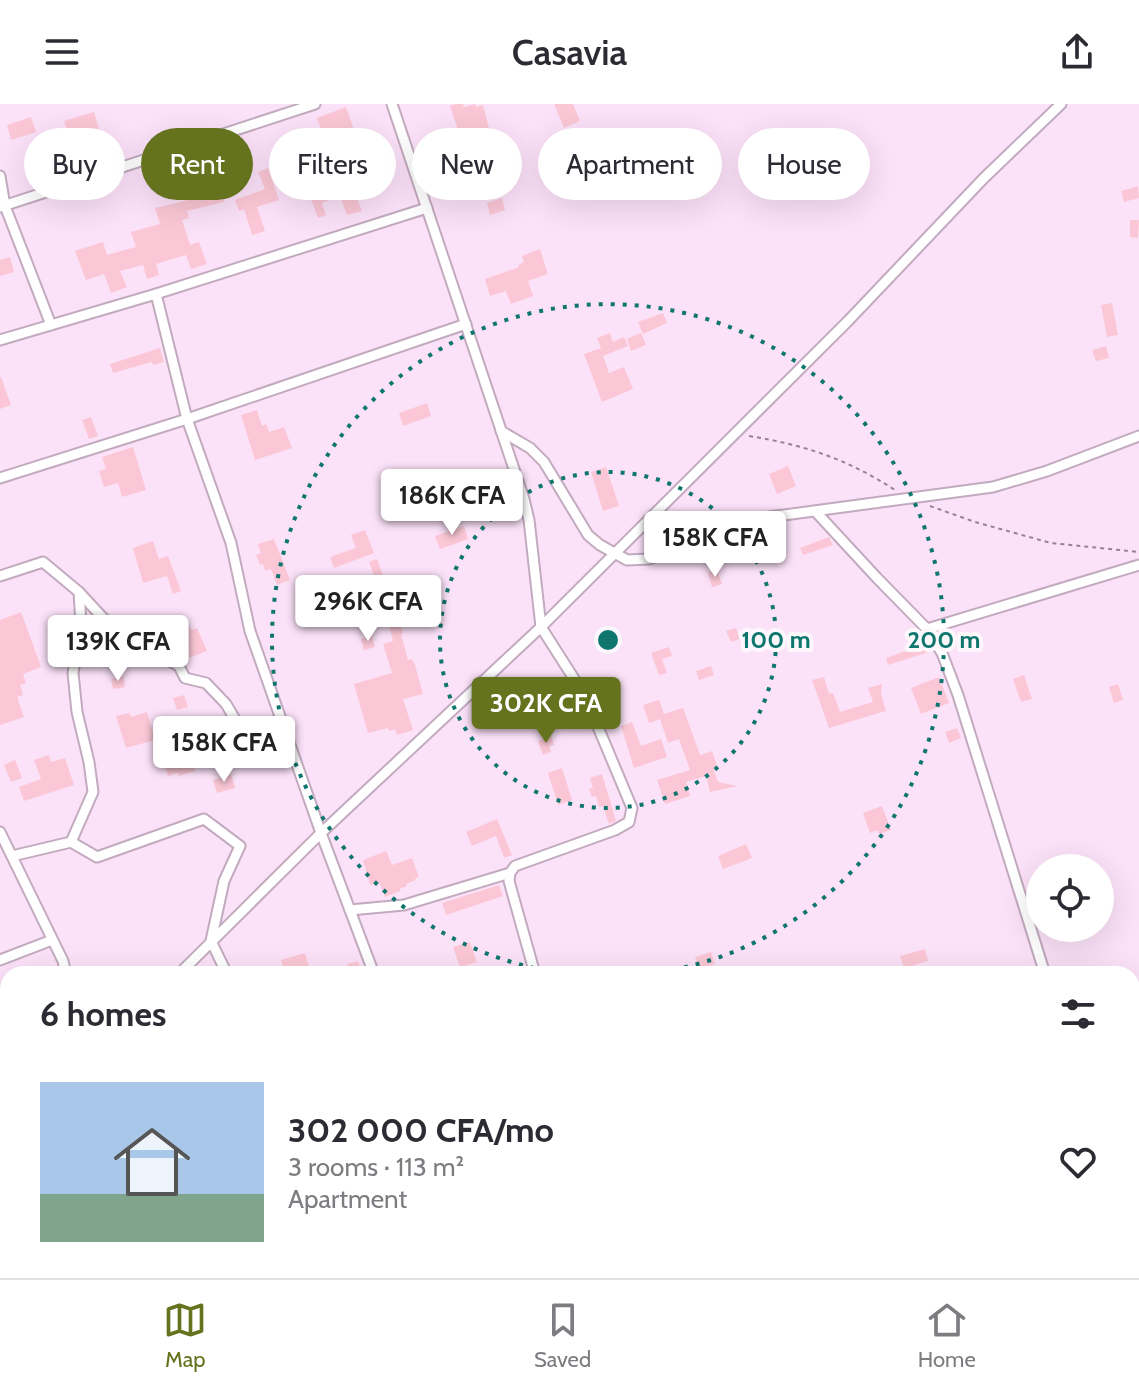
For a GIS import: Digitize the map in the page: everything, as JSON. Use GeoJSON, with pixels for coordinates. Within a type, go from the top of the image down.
{"type":"FeatureCollection","features":[{"type":"Feature","properties":{"kind":"street"},"geometry":{"type":"LineString","coordinates":[[3,207],[315,104]]}},
{"type":"Feature","properties":{"kind":"street"},"geometry":{"type":"LineString","coordinates":[[392,104],[529,520],[541,627],[585,696],[632,808],[629,822],[615,830],[515,866],[510,873],[509,881],[533,966]]}},
{"type":"Feature","properties":{"kind":"street"},"geometry":{"type":"LineString","coordinates":[[187,966],[321,833],[541,627],[848,321],[983,179],[1061,104]]}},
{"type":"Feature","properties":{"kind":"street"},"geometry":{"type":"LineString","coordinates":[[0,176],[3,207],[51,325]]}},
{"type":"Feature","properties":{"kind":"street"},"geometry":{"type":"LineString","coordinates":[[0,340],[427,208]]}},
{"type":"Feature","properties":{"kind":"street"},"geometry":{"type":"LineString","coordinates":[[156,294],[187,419],[231,543],[250,631],[371,966]]}},
{"type":"Feature","properties":{"kind":"street"},"geometry":{"type":"LineString","coordinates":[[0,478],[187,419],[466,324]]}},
{"type":"Feature","properties":{"kind":"street"},"geometry":{"type":"LineString","coordinates":[[501,431],[530,448],[544,462],[588,535],[627,560],[649,559],[731,526],[769,517],[993,487],[1047,471],[1139,436]]}},
{"type":"Feature","properties":{"kind":"street"},"geometry":{"type":"LineString","coordinates":[[816,512],[927,629],[942,653],[952,676],[1043,966]]}},
{"type":"Feature","properties":{"kind":"street"},"geometry":{"type":"LineString","coordinates":[[0,576],[43,562],[79,592],[115,631],[179,666],[185,678],[206,683],[226,704],[258,759],[282,723]]}},
{"type":"Feature","properties":{"kind":"street"},"geometry":{"type":"LineString","coordinates":[[927,629],[1139,565]]}},
{"type":"Feature","properties":{"kind":"street"},"geometry":{"type":"LineString","coordinates":[[71,842],[93,792],[77,712],[73,673],[81,624],[79,592]]}},
{"type":"Feature","properties":{"kind":"street"},"geometry":{"type":"LineString","coordinates":[[12,856],[71,842],[97,857],[204,819],[240,846],[224,881],[211,941],[223,966]]}},
{"type":"Feature","properties":{"kind":"street"},"geometry":{"type":"LineString","coordinates":[[0,832],[64,966]]}},
{"type":"Feature","properties":{"kind":"street"},"geometry":{"type":"LineString","coordinates":[[350,910],[404,905],[510,873]]}},
{"type":"Feature","properties":{"kind":"street"},"geometry":{"type":"LineString","coordinates":[[0,960],[52,940]]}},
{"type":"Feature","properties":{"kind":"building"},"geometry":{"type":"Polygon","coordinates":[[[554,104],[573,104],[580,121],[564,128],[554,104]]]}},
{"type":"Feature","properties":{"kind":"building"},"geometry":{"type":"Polygon","coordinates":[[[483,105],[489,128],[457,128],[450,106],[483,105]]]}},
{"type":"Feature","properties":{"kind":"building"},"geometry":{"type":"Polygon","coordinates":[[[346,107],[353,128],[320,128],[317,118],[346,107]]]}},
{"type":"Feature","properties":{"kind":"building"},"geometry":{"type":"Polygon","coordinates":[[[94,112],[99,128],[66,128],[64,121],[94,112]]]}},
{"type":"Feature","properties":{"kind":"building"},"geometry":{"type":"Polygon","coordinates":[[[31,117],[35,128],[24,128],[24,136],[11,140],[7,125],[31,117]]]}},
{"type":"Feature","properties":{"kind":"building"},"geometry":{"type":"Polygon","coordinates":[[[268,168],[269,200],[279,200],[257,207],[265,231],[252,235],[244,209],[239,211],[235,200],[253,200],[253,193],[265,189],[258,172],[268,168]]]}},
{"type":"Feature","properties":{"kind":"building"},"geometry":{"type":"Polygon","coordinates":[[[1138,186],[1139,198],[1124,202],[1121,191],[1138,186]]]}},
{"type":"Feature","properties":{"kind":"building"},"geometry":{"type":"Polygon","coordinates":[[[188,200],[223,200],[187,211],[189,218],[182,220],[190,245],[199,242],[207,264],[191,269],[186,255],[156,264],[159,275],[147,279],[143,265],[120,271],[127,287],[111,293],[104,274],[86,280],[75,251],[103,242],[107,255],[136,247],[131,232],[160,224],[155,208],[188,200]]]}},
{"type":"Feature","properties":{"kind":"building"},"geometry":{"type":"Polygon","coordinates":[[[311,200],[330,200],[322,203],[326,215],[318,218],[311,200]]]}},
{"type":"Feature","properties":{"kind":"building"},"geometry":{"type":"Polygon","coordinates":[[[341,200],[358,200],[362,211],[347,215],[341,200]]]}},
{"type":"Feature","properties":{"kind":"building"},"geometry":{"type":"Polygon","coordinates":[[[502,200],[505,210],[490,215],[487,203],[502,200]]]}},
{"type":"Feature","properties":{"kind":"building"},"geometry":{"type":"Polygon","coordinates":[[[1130,220],[1139,220],[1138,238],[1130,237],[1130,220]]]}},
{"type":"Feature","properties":{"kind":"building"},"geometry":{"type":"Polygon","coordinates":[[[540,249],[548,274],[528,281],[533,296],[511,304],[506,291],[490,296],[485,279],[519,267],[524,262],[522,256],[540,249]]]}},
{"type":"Feature","properties":{"kind":"building"},"geometry":{"type":"Polygon","coordinates":[[[10,257],[14,272],[0,276],[0,260],[10,257]]]}},
{"type":"Feature","properties":{"kind":"building"},"geometry":{"type":"Polygon","coordinates":[[[1112,303],[1118,335],[1107,337],[1101,305],[1112,303]]]}},
{"type":"Feature","properties":{"kind":"building"},"geometry":{"type":"Polygon","coordinates":[[[663,313],[667,323],[643,334],[638,322],[663,313]]]}},
{"type":"Feature","properties":{"kind":"building"},"geometry":{"type":"Polygon","coordinates":[[[610,333],[613,342],[624,337],[628,346],[603,356],[609,373],[624,367],[633,389],[602,402],[584,354],[601,348],[597,338],[610,333]]]}},
{"type":"Feature","properties":{"kind":"building"},"geometry":{"type":"Polygon","coordinates":[[[641,333],[646,345],[631,351],[627,339],[641,333]]]}},
{"type":"Feature","properties":{"kind":"building"},"geometry":{"type":"Polygon","coordinates":[[[1106,346],[1109,358],[1096,361],[1092,350],[1106,346]]]}},
{"type":"Feature","properties":{"kind":"building"},"geometry":{"type":"Polygon","coordinates":[[[160,348],[164,362],[153,365],[152,362],[113,373],[110,364],[160,348]]]}},
{"type":"Feature","properties":{"kind":"building"},"geometry":{"type":"Polygon","coordinates":[[[0,378],[11,405],[0,409],[0,378]]]}},
{"type":"Feature","properties":{"kind":"building"},"geometry":{"type":"Polygon","coordinates":[[[427,403],[431,416],[403,426],[399,413],[427,403]]]}},
{"type":"Feature","properties":{"kind":"building"},"geometry":{"type":"Polygon","coordinates":[[[257,410],[262,426],[266,424],[269,432],[284,427],[292,448],[255,460],[241,415],[257,410]]]}},
{"type":"Feature","properties":{"kind":"building"},"geometry":{"type":"Polygon","coordinates":[[[91,417],[98,436],[89,439],[82,420],[91,417]]]}},
{"type":"Feature","properties":{"kind":"building"},"geometry":{"type":"Polygon","coordinates":[[[133,447],[146,490],[122,497],[118,483],[104,487],[99,471],[106,469],[102,457],[133,447]]]}},
{"type":"Feature","properties":{"kind":"building"},"geometry":{"type":"Polygon","coordinates":[[[788,466],[796,486],[777,494],[769,474],[788,466]]]}},
{"type":"Feature","properties":{"kind":"building"},"geometry":{"type":"Polygon","coordinates":[[[606,467],[619,506],[603,511],[591,472],[606,467]]]}},
{"type":"Feature","properties":{"kind":"building"},"geometry":{"type":"Polygon","coordinates":[[[464,526],[468,539],[440,549],[435,536],[464,526]]]}},
{"type":"Feature","properties":{"kind":"building"},"geometry":{"type":"Polygon","coordinates":[[[365,530],[374,553],[334,568],[330,557],[356,548],[351,535],[365,530]]]}},
{"type":"Feature","properties":{"kind":"building"},"geometry":{"type":"Polygon","coordinates":[[[829,537],[833,545],[803,555],[800,548],[829,537]]]}},
{"type":"Feature","properties":{"kind":"building"},"geometry":{"type":"Polygon","coordinates":[[[274,539],[290,580],[277,585],[271,569],[265,571],[256,555],[261,553],[258,544],[274,539]]]}},
{"type":"Feature","properties":{"kind":"building"},"geometry":{"type":"Polygon","coordinates":[[[153,541],[159,559],[168,556],[181,591],[173,594],[167,576],[143,583],[133,548],[153,541]]]}},
{"type":"Feature","properties":{"kind":"building"},"geometry":{"type":"Polygon","coordinates":[[[377,559],[384,578],[376,580],[369,562],[377,559]]]}},
{"type":"Feature","properties":{"kind":"building"},"geometry":{"type":"Polygon","coordinates":[[[717,570],[722,584],[712,587],[708,573],[717,570]]]}},
{"type":"Feature","properties":{"kind":"building"},"geometry":{"type":"Polygon","coordinates":[[[21,612],[41,667],[23,674],[26,683],[20,685],[23,695],[17,697],[24,717],[0,725],[0,620],[21,612]]]}},
{"type":"Feature","properties":{"kind":"building"},"geometry":{"type":"Polygon","coordinates":[[[400,622],[408,660],[412,659],[415,665],[423,694],[403,699],[413,730],[397,735],[395,729],[389,731],[388,728],[368,733],[354,684],[392,673],[383,644],[393,641],[389,625],[400,622]]]}},
{"type":"Feature","properties":{"kind":"building"},"geometry":{"type":"Polygon","coordinates":[[[188,623],[191,630],[197,628],[207,651],[189,658],[177,627],[188,623]]]}},
{"type":"Feature","properties":{"kind":"building"},"geometry":{"type":"Polygon","coordinates":[[[736,628],[740,639],[731,642],[726,631],[736,628]]]}},
{"type":"Feature","properties":{"kind":"building"},"geometry":{"type":"Polygon","coordinates":[[[372,636],[375,647],[364,650],[361,639],[372,636]]]}},
{"type":"Feature","properties":{"kind":"building"},"geometry":{"type":"Polygon","coordinates":[[[927,643],[932,651],[888,665],[886,658],[927,643]]]}},
{"type":"Feature","properties":{"kind":"building"},"geometry":{"type":"Polygon","coordinates":[[[669,647],[672,656],[662,659],[667,673],[659,675],[651,653],[669,647]]]}},
{"type":"Feature","properties":{"kind":"building"},"geometry":{"type":"Polygon","coordinates":[[[711,666],[714,675],[699,680],[696,671],[711,666]]]}},
{"type":"Feature","properties":{"kind":"building"},"geometry":{"type":"Polygon","coordinates":[[[1024,675],[1032,699],[1021,702],[1013,679],[1024,675]]]}},
{"type":"Feature","properties":{"kind":"building"},"geometry":{"type":"Polygon","coordinates":[[[123,676],[125,687],[113,689],[111,679],[123,676]]]}},
{"type":"Feature","properties":{"kind":"building"},"geometry":{"type":"Polygon","coordinates":[[[824,677],[829,694],[833,693],[840,712],[873,702],[868,688],[882,684],[881,694],[886,711],[829,728],[812,680],[824,677]]]}},
{"type":"Feature","properties":{"kind":"building"},"geometry":{"type":"Polygon","coordinates":[[[939,677],[949,703],[921,714],[911,688],[939,677]]]}},
{"type":"Feature","properties":{"kind":"building"},"geometry":{"type":"Polygon","coordinates":[[[1118,684],[1123,700],[1114,703],[1109,687],[1118,684]]]}},
{"type":"Feature","properties":{"kind":"building"},"geometry":{"type":"Polygon","coordinates":[[[184,695],[188,707],[177,710],[173,698],[184,695]]]}},
{"type":"Feature","properties":{"kind":"building"},"geometry":{"type":"Polygon","coordinates":[[[659,700],[664,714],[683,708],[700,755],[712,751],[718,782],[738,786],[710,792],[706,776],[686,782],[690,796],[665,804],[657,780],[690,770],[679,739],[668,743],[660,719],[649,723],[643,705],[659,700]]]}},
{"type":"Feature","properties":{"kind":"building"},"geometry":{"type":"Polygon","coordinates":[[[147,712],[155,740],[126,748],[116,716],[130,713],[131,717],[147,712]]]}},
{"type":"Feature","properties":{"kind":"building"},"geometry":{"type":"Polygon","coordinates":[[[632,722],[641,746],[661,739],[667,757],[634,768],[621,726],[632,722]]]}},
{"type":"Feature","properties":{"kind":"building"},"geometry":{"type":"Polygon","coordinates":[[[957,728],[961,738],[949,743],[945,732],[957,728]]]}},
{"type":"Feature","properties":{"kind":"building"},"geometry":{"type":"Polygon","coordinates":[[[185,733],[195,771],[168,776],[166,768],[176,765],[174,756],[178,755],[173,736],[185,733]]]}},
{"type":"Feature","properties":{"kind":"building"},"geometry":{"type":"Polygon","coordinates":[[[551,736],[554,745],[549,746],[551,752],[543,755],[538,741],[551,736]]]}},
{"type":"Feature","properties":{"kind":"building"},"geometry":{"type":"Polygon","coordinates":[[[49,755],[51,762],[65,758],[74,785],[24,801],[19,787],[41,779],[34,760],[49,755]]]}},
{"type":"Feature","properties":{"kind":"building"},"geometry":{"type":"Polygon","coordinates":[[[15,760],[22,778],[11,782],[4,765],[15,760]]]}},
{"type":"Feature","properties":{"kind":"building"},"geometry":{"type":"Polygon","coordinates":[[[562,768],[572,800],[558,805],[548,773],[562,768]]]}},
{"type":"Feature","properties":{"kind":"building"},"geometry":{"type":"Polygon","coordinates":[[[231,774],[235,788],[217,793],[213,780],[231,774]]]}},
{"type":"Feature","properties":{"kind":"building"},"geometry":{"type":"Polygon","coordinates":[[[602,774],[616,821],[609,824],[603,806],[599,807],[596,796],[592,797],[589,789],[593,788],[590,778],[602,774]]]}},
{"type":"Feature","properties":{"kind":"building"},"geometry":{"type":"Polygon","coordinates":[[[882,806],[891,830],[870,833],[863,813],[882,806]]]}},
{"type":"Feature","properties":{"kind":"building"},"geometry":{"type":"Polygon","coordinates":[[[497,819],[512,855],[504,858],[496,836],[472,846],[466,832],[497,819]]]}},
{"type":"Feature","properties":{"kind":"building"},"geometry":{"type":"Polygon","coordinates":[[[746,844],[752,858],[723,869],[718,856],[746,844]]]}},
{"type":"Feature","properties":{"kind":"building"},"geometry":{"type":"Polygon","coordinates":[[[386,851],[392,865],[412,858],[419,877],[400,891],[385,897],[379,882],[370,885],[363,860],[386,851]]]}},
{"type":"Feature","properties":{"kind":"building"},"geometry":{"type":"Polygon","coordinates":[[[499,885],[503,896],[446,915],[442,903],[499,885]]]}},
{"type":"Feature","properties":{"kind":"building"},"geometry":{"type":"Polygon","coordinates":[[[470,942],[477,962],[460,966],[453,947],[470,942]]]}},
{"type":"Feature","properties":{"kind":"building"},"geometry":{"type":"Polygon","coordinates":[[[925,949],[928,961],[903,966],[900,956],[925,949]]]}},
{"type":"Feature","properties":{"kind":"building"},"geometry":{"type":"Polygon","coordinates":[[[711,952],[715,964],[698,966],[695,957],[711,952]]]}},
{"type":"Feature","properties":{"kind":"building"},"geometry":{"type":"Polygon","coordinates":[[[305,953],[309,966],[283,966],[281,960],[305,953]]]}},
{"type":"Feature","properties":{"kind":"building"},"geometry":{"type":"Polygon","coordinates":[[[358,961],[360,966],[348,966],[358,961]]]}}]}
